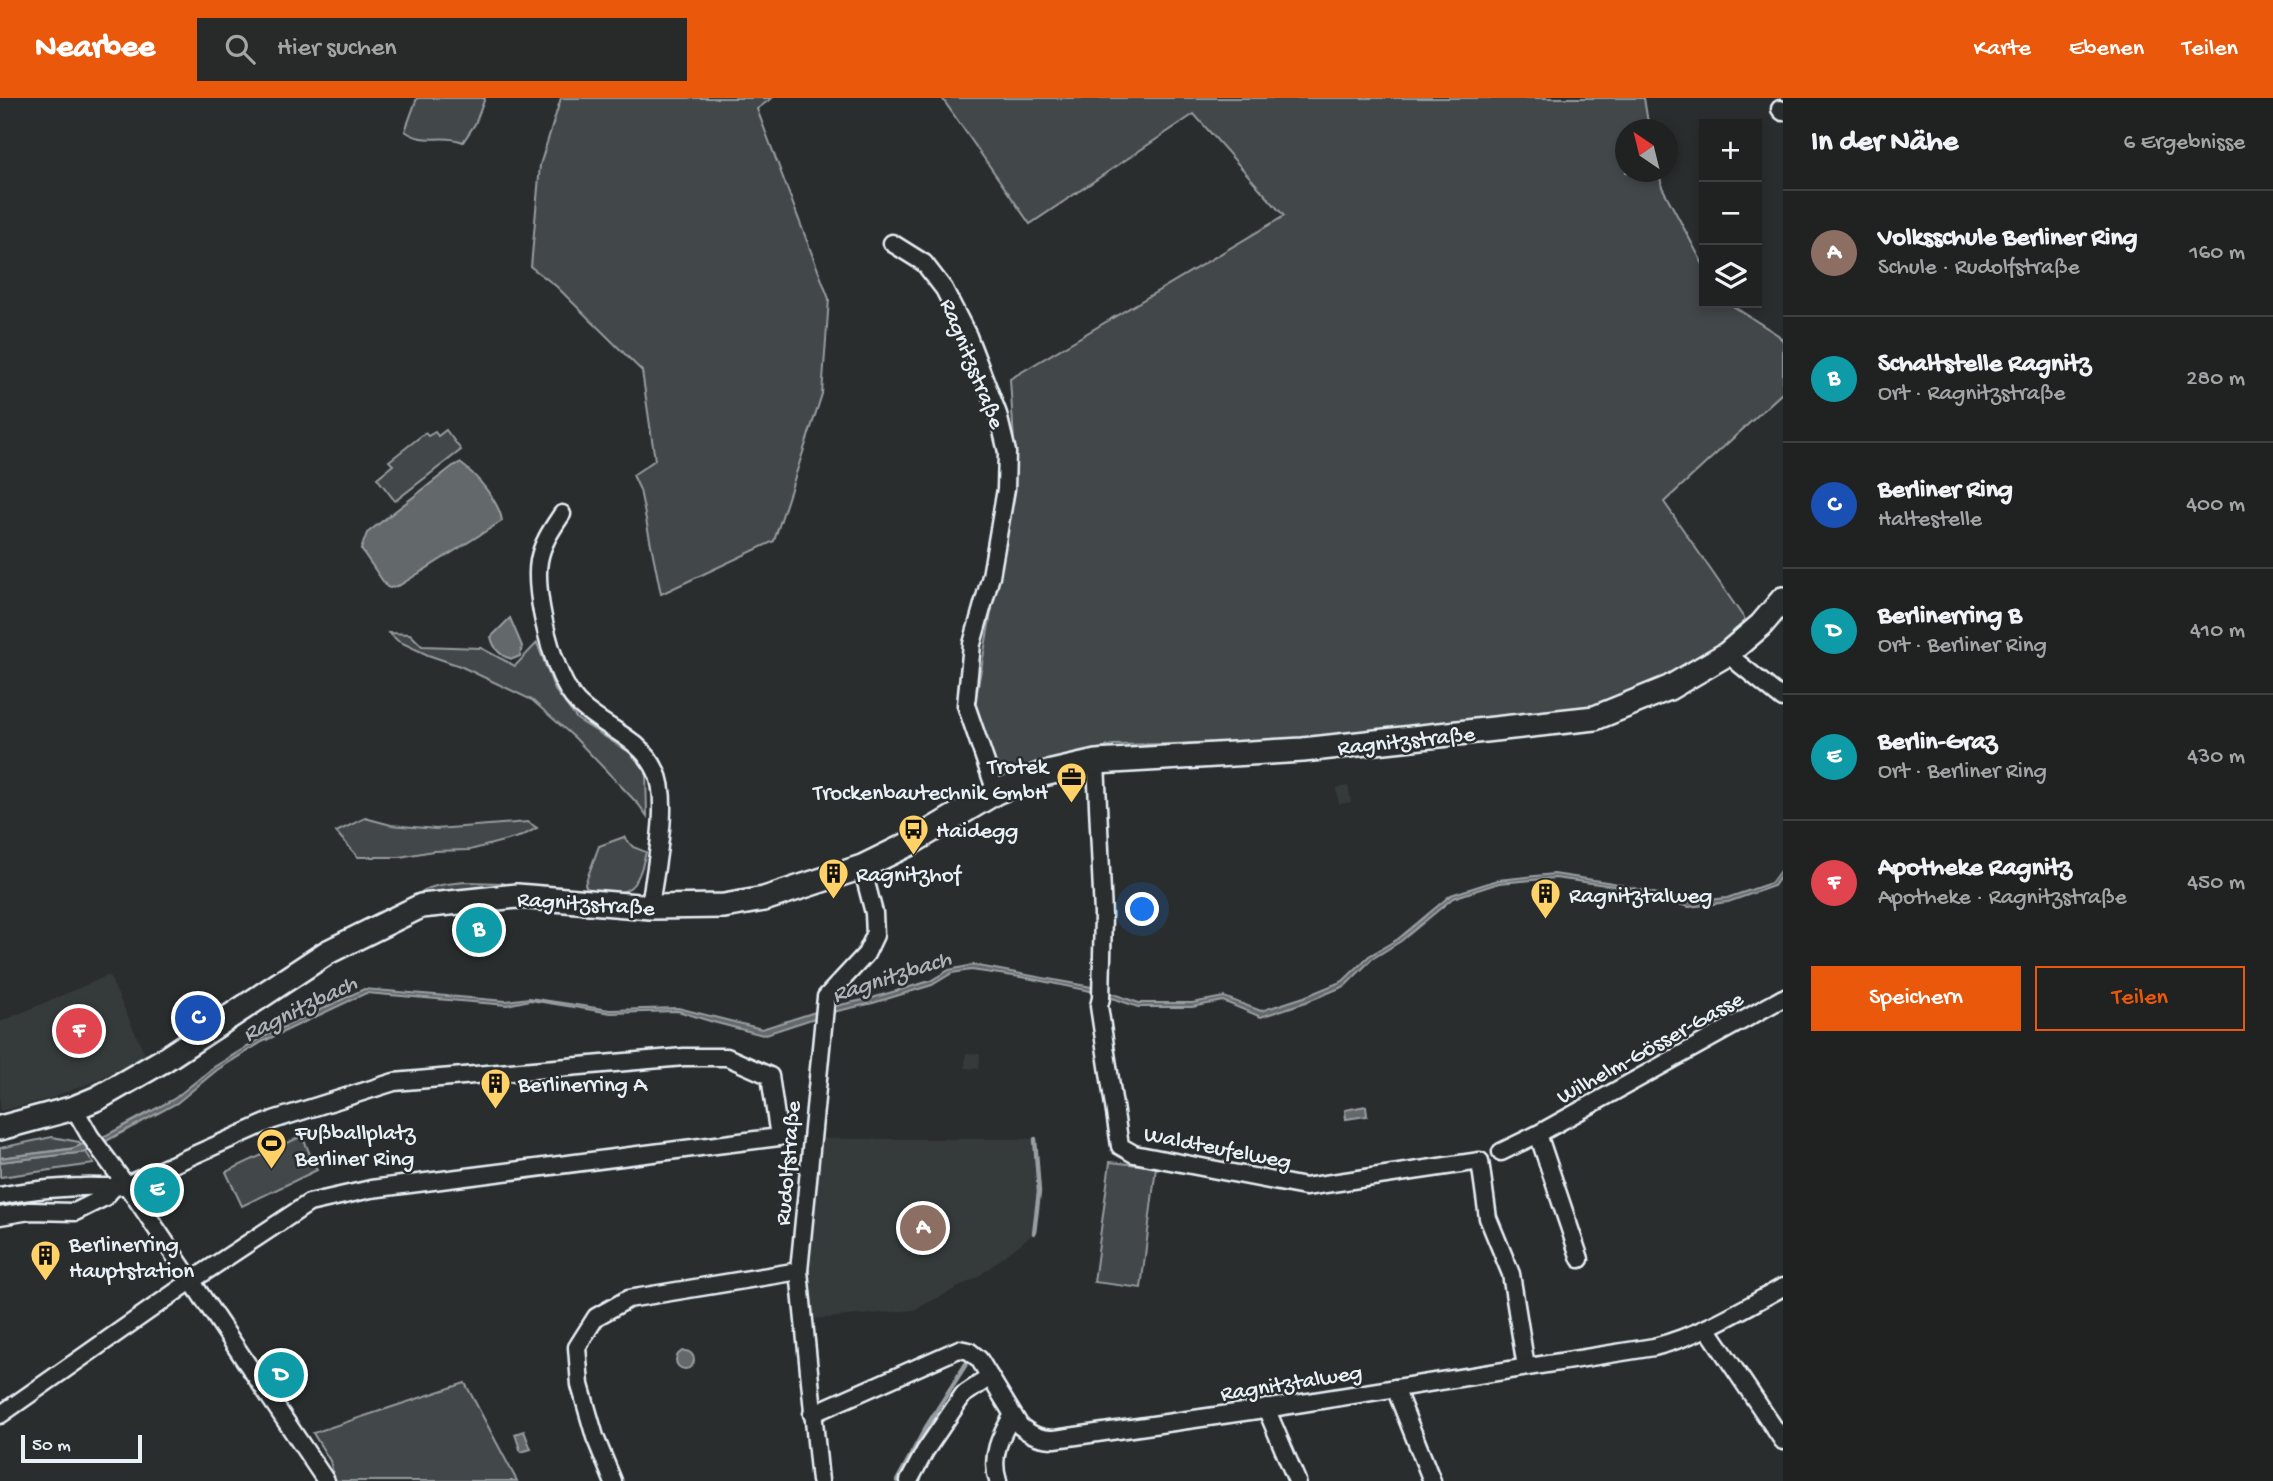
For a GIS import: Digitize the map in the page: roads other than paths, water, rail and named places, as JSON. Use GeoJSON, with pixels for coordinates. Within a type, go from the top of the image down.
{"type":"FeatureCollection","features":[{"type":"Feature","properties":{"kind":"main road","name":"Ragnitzstraße"},"geometry":{"type":"LineString","coordinates":[[0,1128],[74,1108],[142,1074],[328,952],[421,906],[517,896],[650,907],[724,906],[764,899],[862,867],[907,845],[996,792],[1039,775],[1096,762],[1303,750],[1595,718],[1669,688],[1727,654],[1761,625],[1783,599]]}},
{"type":"Feature","properties":{"kind":"street","name":"Ragnitzstraße"},"geometry":{"type":"LineString","coordinates":[[892,243],[924,263],[944,289],[973,349],[998,415],[1007,452],[1006,489],[991,576],[972,644],[966,705],[996,792]]}},
{"type":"Feature","properties":{"kind":"street"},"geometry":{"type":"LineString","coordinates":[[562,514],[547,536],[539,562],[538,587],[545,627],[565,685],[576,701],[591,715],[640,747],[656,771],[664,793],[650,907]]}},
{"type":"Feature","properties":{"kind":"street"},"geometry":{"type":"LineString","coordinates":[[1727,654],[1783,699]]}},
{"type":"Feature","properties":{"kind":"street","name":"Waldteufelweg"},"geometry":{"type":"LineString","coordinates":[[1096,762],[1103,915],[1099,1006],[1120,1146],[1128,1153],[1305,1186],[1480,1161],[1488,1218],[1511,1274],[1526,1367]]}},
{"type":"Feature","properties":{"kind":"street","name":"Rudolfstraße"},"geometry":{"type":"LineString","coordinates":[[820,1481],[799,1271],[826,997],[866,954],[875,935],[874,913],[862,867]]}},
{"type":"Feature","properties":{"kind":"street","name":"Wilhelm-Gösser-Gasse"},"geometry":{"type":"LineString","coordinates":[[1501,1152],[1538,1135],[1783,998]]}},
{"type":"Feature","properties":{"kind":"street"},"geometry":{"type":"LineString","coordinates":[[0,1216],[30,1211],[75,1212],[119,1186],[273,1120],[394,1082],[684,1057],[727,1057],[770,1076],[779,1137],[371,1189],[309,1203],[191,1281],[0,1415]]}},
{"type":"Feature","properties":{"kind":"street"},"geometry":{"type":"LineString","coordinates":[[74,1108],[106,1158],[119,1186],[191,1281],[326,1481]]}},
{"type":"Feature","properties":{"kind":"street"},"geometry":{"type":"LineString","coordinates":[[1538,1135],[1580,1259]]}},
{"type":"Feature","properties":{"kind":"street"},"geometry":{"type":"LineString","coordinates":[[0,1196],[30,1189],[119,1186]]}},
{"type":"Feature","properties":{"kind":"street"},"geometry":{"type":"LineString","coordinates":[[612,1481],[595,1437],[580,1385],[578,1347],[596,1317],[628,1299],[799,1271]]}},
{"type":"Feature","properties":{"kind":"street","name":"Ragnitztalweg"},"geometry":{"type":"LineString","coordinates":[[812,1414],[959,1349],[975,1354],[1020,1426],[1042,1439],[1055,1439],[1654,1347],[1707,1328],[1783,1287]]}},
{"type":"Feature","properties":{"kind":"street"},"geometry":{"type":"LineString","coordinates":[[1707,1328],[1783,1441]]}},
{"type":"Feature","properties":{"kind":"street"},"geometry":{"type":"LineString","coordinates":[[909,1481],[925,1451],[963,1395],[990,1377]]}},
{"type":"Feature","properties":{"kind":"street"},"geometry":{"type":"LineString","coordinates":[[1395,1388],[1432,1481]]}},
{"type":"Feature","properties":{"kind":"street"},"geometry":{"type":"LineString","coordinates":[[1266,1408],[1297,1481]]}},
{"type":"Feature","properties":{"kind":"street"},"geometry":{"type":"LineString","coordinates":[[998,1481],[995,1455],[1000,1437],[1013,1415]]}},
{"type":"Feature","properties":{"kind":"waterway"},"geometry":{"type":"LineString","coordinates":[[1034,1233],[1039,1192],[1035,1139]]}},
{"type":"Feature","properties":{"kind":"waterway"},"geometry":{"type":"LineString","coordinates":[[897,1481],[925,1429],[966,1364]]}},
{"type":"Feature","properties":{"kind":"place","name":"Trotek Trockenbautechnik GmbH"},"geometry":{"type":"Point","coordinates":[1071,805]}},
{"type":"Feature","properties":{"kind":"place","name":"Haidegg"},"geometry":{"type":"Point","coordinates":[913,856]}},
{"type":"Feature","properties":{"kind":"place","name":"Ragnitzhof"},"geometry":{"type":"Point","coordinates":[833,900]}},
{"type":"Feature","properties":{"kind":"place","name":"Ragnitztalweg"},"geometry":{"type":"Point","coordinates":[1546,921]}},
{"type":"Feature","properties":{"kind":"place","name":"Schaltstelle Ragnitz"},"geometry":{"type":"Point","coordinates":[479,930]}},
{"type":"Feature","properties":{"kind":"place","name":"Berliner Ring"},"geometry":{"type":"Point","coordinates":[198,1018]}},
{"type":"Feature","properties":{"kind":"place","name":"Apotheke Ragnitz"},"geometry":{"type":"Point","coordinates":[79,1031]}},
{"type":"Feature","properties":{"kind":"place","name":"Berlinerring A"},"geometry":{"type":"Point","coordinates":[495,1110]}},
{"type":"Feature","properties":{"kind":"place","name":"Fußballplatz Berliner Ring"},"geometry":{"type":"Point","coordinates":[272,1171]}},
{"type":"Feature","properties":{"kind":"place","name":"Berlin-Graz"},"geometry":{"type":"Point","coordinates":[157,1190]}},
{"type":"Feature","properties":{"kind":"place","name":"Volksschule Berliner Ring"},"geometry":{"type":"Point","coordinates":[923,1228]}},
{"type":"Feature","properties":{"kind":"place","name":"Berlinerring Hauptstation"},"geometry":{"type":"Point","coordinates":[46,1283]}},
{"type":"Feature","properties":{"kind":"place","name":"Berlinerring B"},"geometry":{"type":"Point","coordinates":[281,1375]}},
{"type":"Feature","properties":{"kind":"water label","name":"Ragnitzbach"},"geometry":{"type":"Point","coordinates":[891,975]}},
{"type":"Feature","properties":{"kind":"water label","name":"Ragnitzbach"},"geometry":{"type":"Point","coordinates":[299,1007]}}]}
